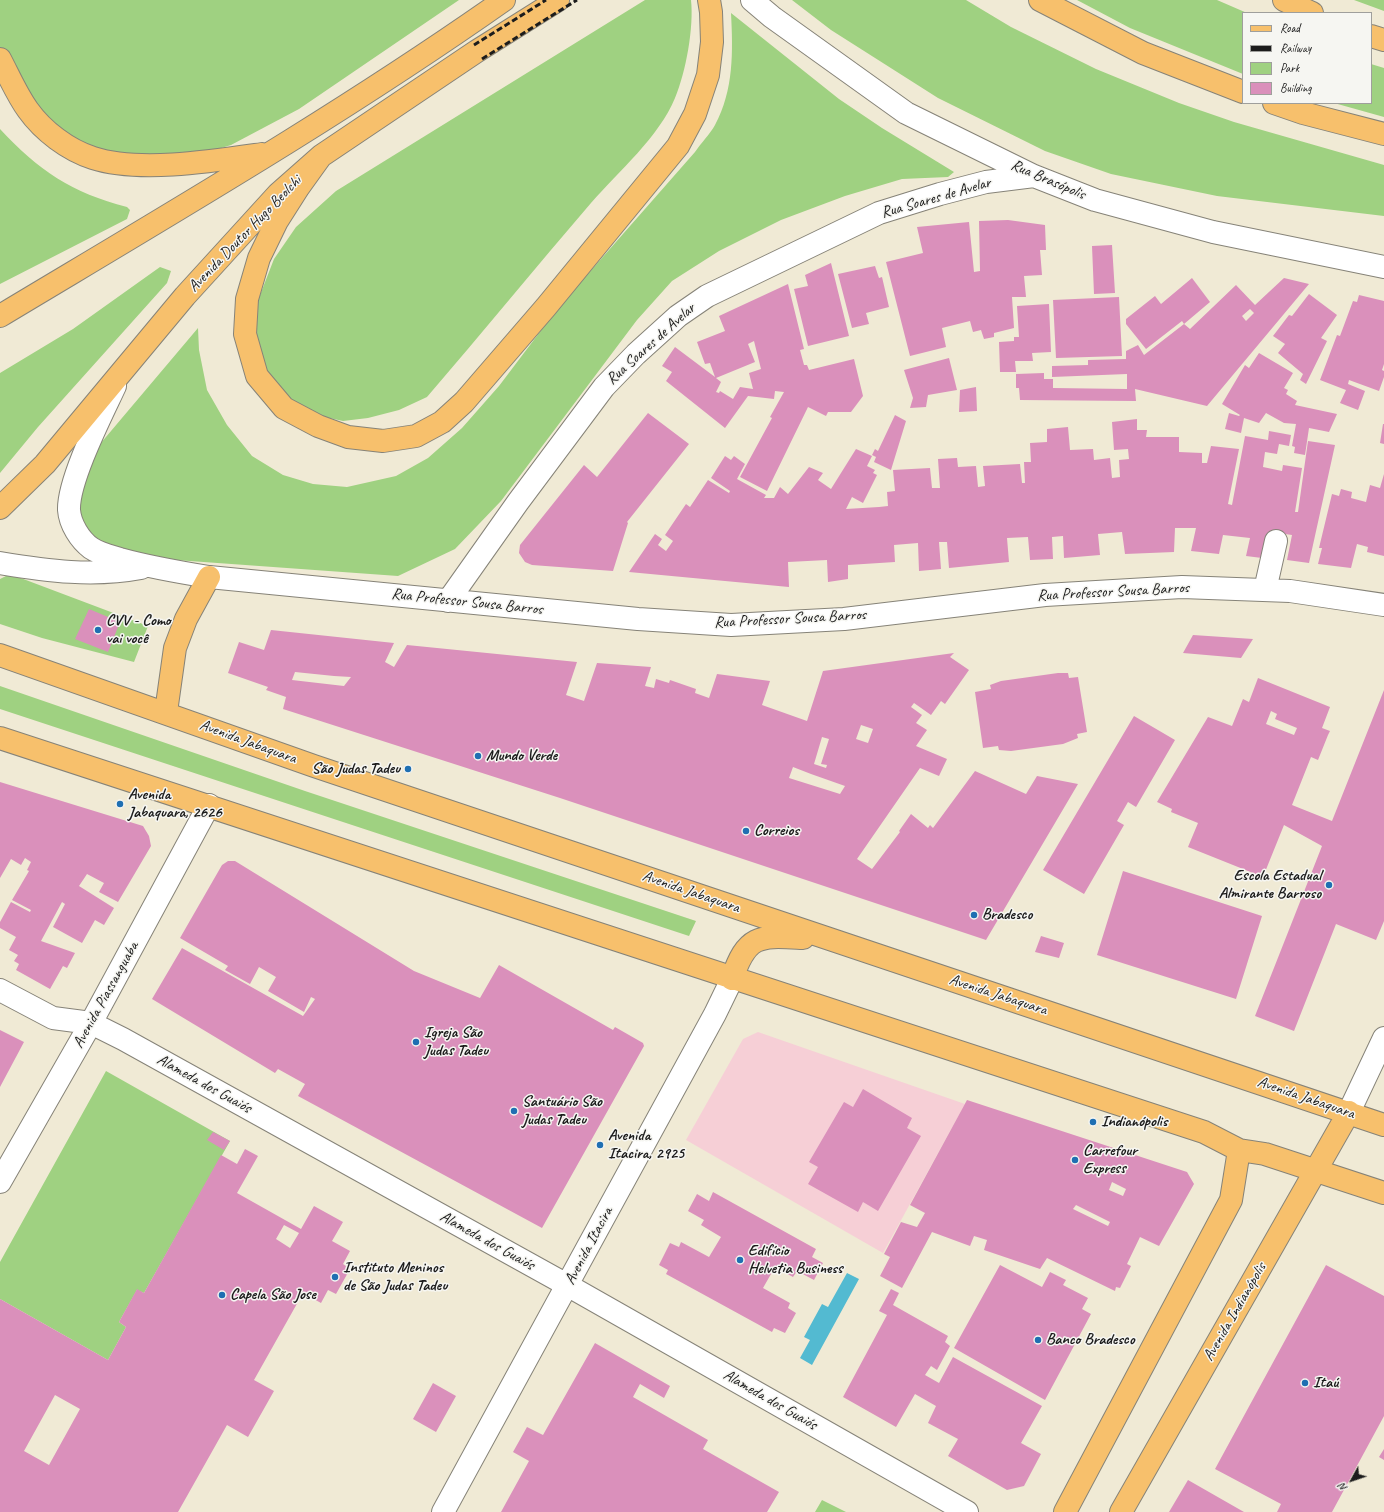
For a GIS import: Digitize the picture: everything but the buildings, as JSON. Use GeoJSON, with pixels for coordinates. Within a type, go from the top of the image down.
{"type":"FeatureCollection","features":[{"type":"Feature","properties":{"kind":"main road"},"geometry":{"type":"LineString","coordinates":[[0,316],[271,153],[463,29],[504,0]]}},
{"type":"Feature","properties":{"kind":"main road","name":"Avenida Doutor Hugo Beolchi"},"geometry":{"type":"LineString","coordinates":[[0,508],[45,464],[185,296],[278,194],[321,156],[477,51],[558,0]]}},
{"type":"Feature","properties":{"kind":"main road"},"geometry":{"type":"LineString","coordinates":[[321,156],[277,221],[259,258],[247,299],[245,334],[257,376],[284,408],[324,428],[348,437],[383,441],[416,436],[442,422],[464,402],[546,307],[678,146],[695,114],[708,75],[712,42],[709,0]]}},
{"type":"Feature","properties":{"kind":"main road"},"geometry":{"type":"LineString","coordinates":[[1040,0],[1143,53],[1242,92]]}},
{"type":"Feature","properties":{"kind":"main road"},"geometry":{"type":"LineString","coordinates":[[1284,0],[1310,12]]}},
{"type":"Feature","properties":{"kind":"main road"},"geometry":{"type":"LineString","coordinates":[[1372,36],[1384,40]]}},
{"type":"Feature","properties":{"kind":"main road"},"geometry":{"type":"LineString","coordinates":[[0,59],[28,110],[59,141],[92,158],[130,165],[201,162],[271,153]]}},
{"type":"Feature","properties":{"kind":"main road"},"geometry":{"type":"LineString","coordinates":[[1277,104],[1303,113],[1384,134]]}},
{"type":"Feature","properties":{"kind":"main road"},"geometry":{"type":"LineString","coordinates":[[166,712],[175,648],[186,619],[209,577]]}},
{"type":"Feature","properties":{"kind":"main road","name":"Avenida Jabaquara"},"geometry":{"type":"LineString","coordinates":[[0,655],[166,712],[314,766],[1384,1125]]}},
{"type":"Feature","properties":{"kind":"main road"},"geometry":{"type":"LineString","coordinates":[[0,738],[1204,1132],[1239,1150],[1265,1154],[1384,1193]]}},
{"type":"Feature","properties":{"kind":"main road"},"geometry":{"type":"LineString","coordinates":[[732,978],[744,950],[760,938],[771,936],[830,939]]}},
{"type":"Feature","properties":{"kind":"main road","name":"Avenida Indianópolis"},"geometry":{"type":"LineString","coordinates":[[1120,1512],[1349,1112]]}},
{"type":"Feature","properties":{"kind":"main road"},"geometry":{"type":"LineString","coordinates":[[1065,1512],[1231,1200],[1239,1150]]}},
{"type":"Feature","properties":{"kind":"street","name":"Rua Brasópolis"},"geometry":{"type":"LineString","coordinates":[[752,0],[772,17],[906,113],[1034,176],[1095,200],[1213,232],[1384,268]]}},
{"type":"Feature","properties":{"kind":"street","name":"Rua Soares de Avelar"},"geometry":{"type":"LineString","coordinates":[[448,601],[518,502],[604,387],[636,354],[678,316],[707,296],[879,213],[940,194],[986,182],[1034,176]]}},
{"type":"Feature","properties":{"kind":"street","name":"Rua Professor Sousa Barros"},"geometry":{"type":"LineString","coordinates":[[122,373],[98,421],[78,471],[71,493],[69,510],[72,524],[79,536],[91,548],[102,553],[148,567],[209,577],[448,601],[638,619],[731,625],[844,619],[1068,594],[1182,586],[1290,591],[1384,605]]}},
{"type":"Feature","properties":{"kind":"street"},"geometry":{"type":"LineString","coordinates":[[1265,590],[1276,541]]}},
{"type":"Feature","properties":{"kind":"street","name":"Rua Professor Sousa Barros"},"geometry":{"type":"LineString","coordinates":[[0,562],[73,574],[124,572],[148,567]]}},
{"type":"Feature","properties":{"kind":"street","name":"Avenida Piassanguaba"},"geometry":{"type":"LineString","coordinates":[[0,1182],[92,1022],[209,806]]}},
{"type":"Feature","properties":{"kind":"street","name":"Avenida Itacira"},"geometry":{"type":"LineString","coordinates":[[443,1512],[715,1014],[732,978]]}},
{"type":"Feature","properties":{"kind":"street","name":"Alameda dos Guaiós"},"geometry":{"type":"LineString","coordinates":[[0,990],[53,1018],[92,1022],[567,1285],[967,1512]]}},
{"type":"Feature","properties":{"kind":"street"},"geometry":{"type":"LineString","coordinates":[[1349,1112],[1384,1038]]}},
{"type":"Feature","properties":{"kind":"shaded area"},"geometry":{"type":"Polygon","coordinates":[[[758,1032],[965,1104],[883,1253],[686,1140],[743,1039],[758,1032]]]}},
{"type":"Feature","properties":{"kind":"green space"},"geometry":{"type":"Polygon","coordinates":[[[0,0],[459,0],[299,109],[231,145],[182,160],[144,161],[73,142],[41,112],[9,66],[0,47],[0,0]]]}},
{"type":"Feature","properties":{"kind":"green space"},"geometry":{"type":"Polygon","coordinates":[[[645,0],[691,0],[692,11],[686,63],[675,98],[668,112],[649,140],[591,203],[427,397],[399,410],[368,418],[343,421],[311,414],[285,399],[267,379],[254,344],[255,308],[274,259],[296,227],[336,191],[645,0]]]}},
{"type":"Feature","properties":{"kind":"green space"},"geometry":{"type":"Polygon","coordinates":[[[792,0],[966,0],[1011,27],[1096,69],[1179,103],[1234,122],[1384,165],[1384,216],[1217,196],[1111,174],[1045,151],[938,98],[831,30],[792,0]]]}},
{"type":"Feature","properties":{"kind":"green space"},"geometry":{"type":"Polygon","coordinates":[[[1077,0],[1217,0],[1245,12],[1242,12],[1242,74],[1130,28],[1077,0]]]}},
{"type":"Feature","properties":{"kind":"green space"},"geometry":{"type":"Polygon","coordinates":[[[1354,0],[1384,0],[1384,11],[1354,0]]]}},
{"type":"Feature","properties":{"kind":"green space"},"geometry":{"type":"Polygon","coordinates":[[[731,13],[839,99],[882,128],[954,172],[948,177],[902,179],[845,196],[781,220],[719,251],[672,281],[637,320],[501,501],[455,549],[398,576],[162,559],[101,550],[65,514],[73,476],[198,328],[199,350],[207,390],[227,425],[252,456],[283,475],[313,484],[347,487],[396,476],[428,458],[462,428],[499,386],[558,308],[695,152],[713,128],[721,112],[729,84],[732,56],[731,13]]]}},
{"type":"Feature","properties":{"kind":"green space"},"geometry":{"type":"Polygon","coordinates":[[[1372,64],[1384,68],[1384,117],[1338,104],[1372,104],[1372,64]]]}},
{"type":"Feature","properties":{"kind":"green space"},"geometry":{"type":"Polygon","coordinates":[[[0,129],[28,157],[57,178],[89,195],[127,207],[130,210],[127,219],[0,284],[0,129]]]}},
{"type":"Feature","properties":{"kind":"green space"},"geometry":{"type":"Polygon","coordinates":[[[160,267],[171,271],[167,283],[38,427],[0,473],[0,373],[73,329],[160,267]]]}},
{"type":"Feature","properties":{"kind":"green space"},"geometry":{"type":"Polygon","coordinates":[[[10,574],[148,626],[134,662],[42,638],[0,624],[0,579],[10,574]]]}},
{"type":"Feature","properties":{"kind":"green space"},"geometry":{"type":"Polygon","coordinates":[[[0,686],[305,791],[696,921],[689,936],[0,709],[0,686]]]}},
{"type":"Feature","properties":{"kind":"green space"},"geometry":{"type":"Polygon","coordinates":[[[106,1071],[230,1141],[144,1293],[137,1290],[119,1322],[126,1327],[108,1360],[0,1299],[0,1262],[106,1071]]]}},
{"type":"Feature","properties":{"kind":"green space"},"geometry":{"type":"Polygon","coordinates":[[[822,1500],[846,1512],[815,1512],[822,1500]]]}},
{"type":"Feature","properties":{"kind":"water"},"geometry":{"type":"Polygon","coordinates":[[[847,1273],[859,1279],[812,1365],[800,1358],[810,1340],[804,1337],[822,1304],[828,1307],[847,1273]]]}},
{"type":"Feature","properties":{"kind":"railway"},"geometry":{"type":"LineString","coordinates":[[474,45],[546,0]]}},
{"type":"Feature","properties":{"kind":"railway"},"geometry":{"type":"LineString","coordinates":[[482,59],[577,0]]}},
{"type":"Feature","properties":{"kind":"place","name":"CVV - Como vai você"},"geometry":{"type":"Point","coordinates":[98,630]}},
{"type":"Feature","properties":{"kind":"place","name":"Mundo Verde"},"geometry":{"type":"Point","coordinates":[478,756]}},
{"type":"Feature","properties":{"kind":"place","name":"São Judas Tadeu"},"geometry":{"type":"Point","coordinates":[408,769]}},
{"type":"Feature","properties":{"kind":"place","name":"Avenida Jabaquara, 2626"},"geometry":{"type":"Point","coordinates":[120,804]}},
{"type":"Feature","properties":{"kind":"place","name":"Correios"},"geometry":{"type":"Point","coordinates":[746,831]}},
{"type":"Feature","properties":{"kind":"place","name":"Escola Estadual Almirante Barroso"},"geometry":{"type":"Point","coordinates":[1329,885]}},
{"type":"Feature","properties":{"kind":"place","name":"Bradesco"},"geometry":{"type":"Point","coordinates":[974,915]}},
{"type":"Feature","properties":{"kind":"place","name":"Igreja São Judas Tadeu"},"geometry":{"type":"Point","coordinates":[416,1042]}},
{"type":"Feature","properties":{"kind":"place","name":"Santuário São Judas Tadeu"},"geometry":{"type":"Point","coordinates":[514,1111]}},
{"type":"Feature","properties":{"kind":"place","name":"Indianópolis"},"geometry":{"type":"Point","coordinates":[1093,1122]}},
{"type":"Feature","properties":{"kind":"place","name":"Avenida Itacira, 2925"},"geometry":{"type":"Point","coordinates":[600,1145]}},
{"type":"Feature","properties":{"kind":"place","name":"Carrefour Express"},"geometry":{"type":"Point","coordinates":[1075,1160]}},
{"type":"Feature","properties":{"kind":"place","name":"Edifício Helvetia Business"},"geometry":{"type":"Point","coordinates":[740,1260]}},
{"type":"Feature","properties":{"kind":"place","name":"Instituto Meninos de São Judas Tadeu"},"geometry":{"type":"Point","coordinates":[335,1277]}},
{"type":"Feature","properties":{"kind":"place","name":"Capela São Jose"},"geometry":{"type":"Point","coordinates":[222,1295]}},
{"type":"Feature","properties":{"kind":"place","name":"Banco Bradesco"},"geometry":{"type":"Point","coordinates":[1038,1340]}},
{"type":"Feature","properties":{"kind":"place","name":"Itaú"},"geometry":{"type":"Point","coordinates":[1305,1383]}}]}
